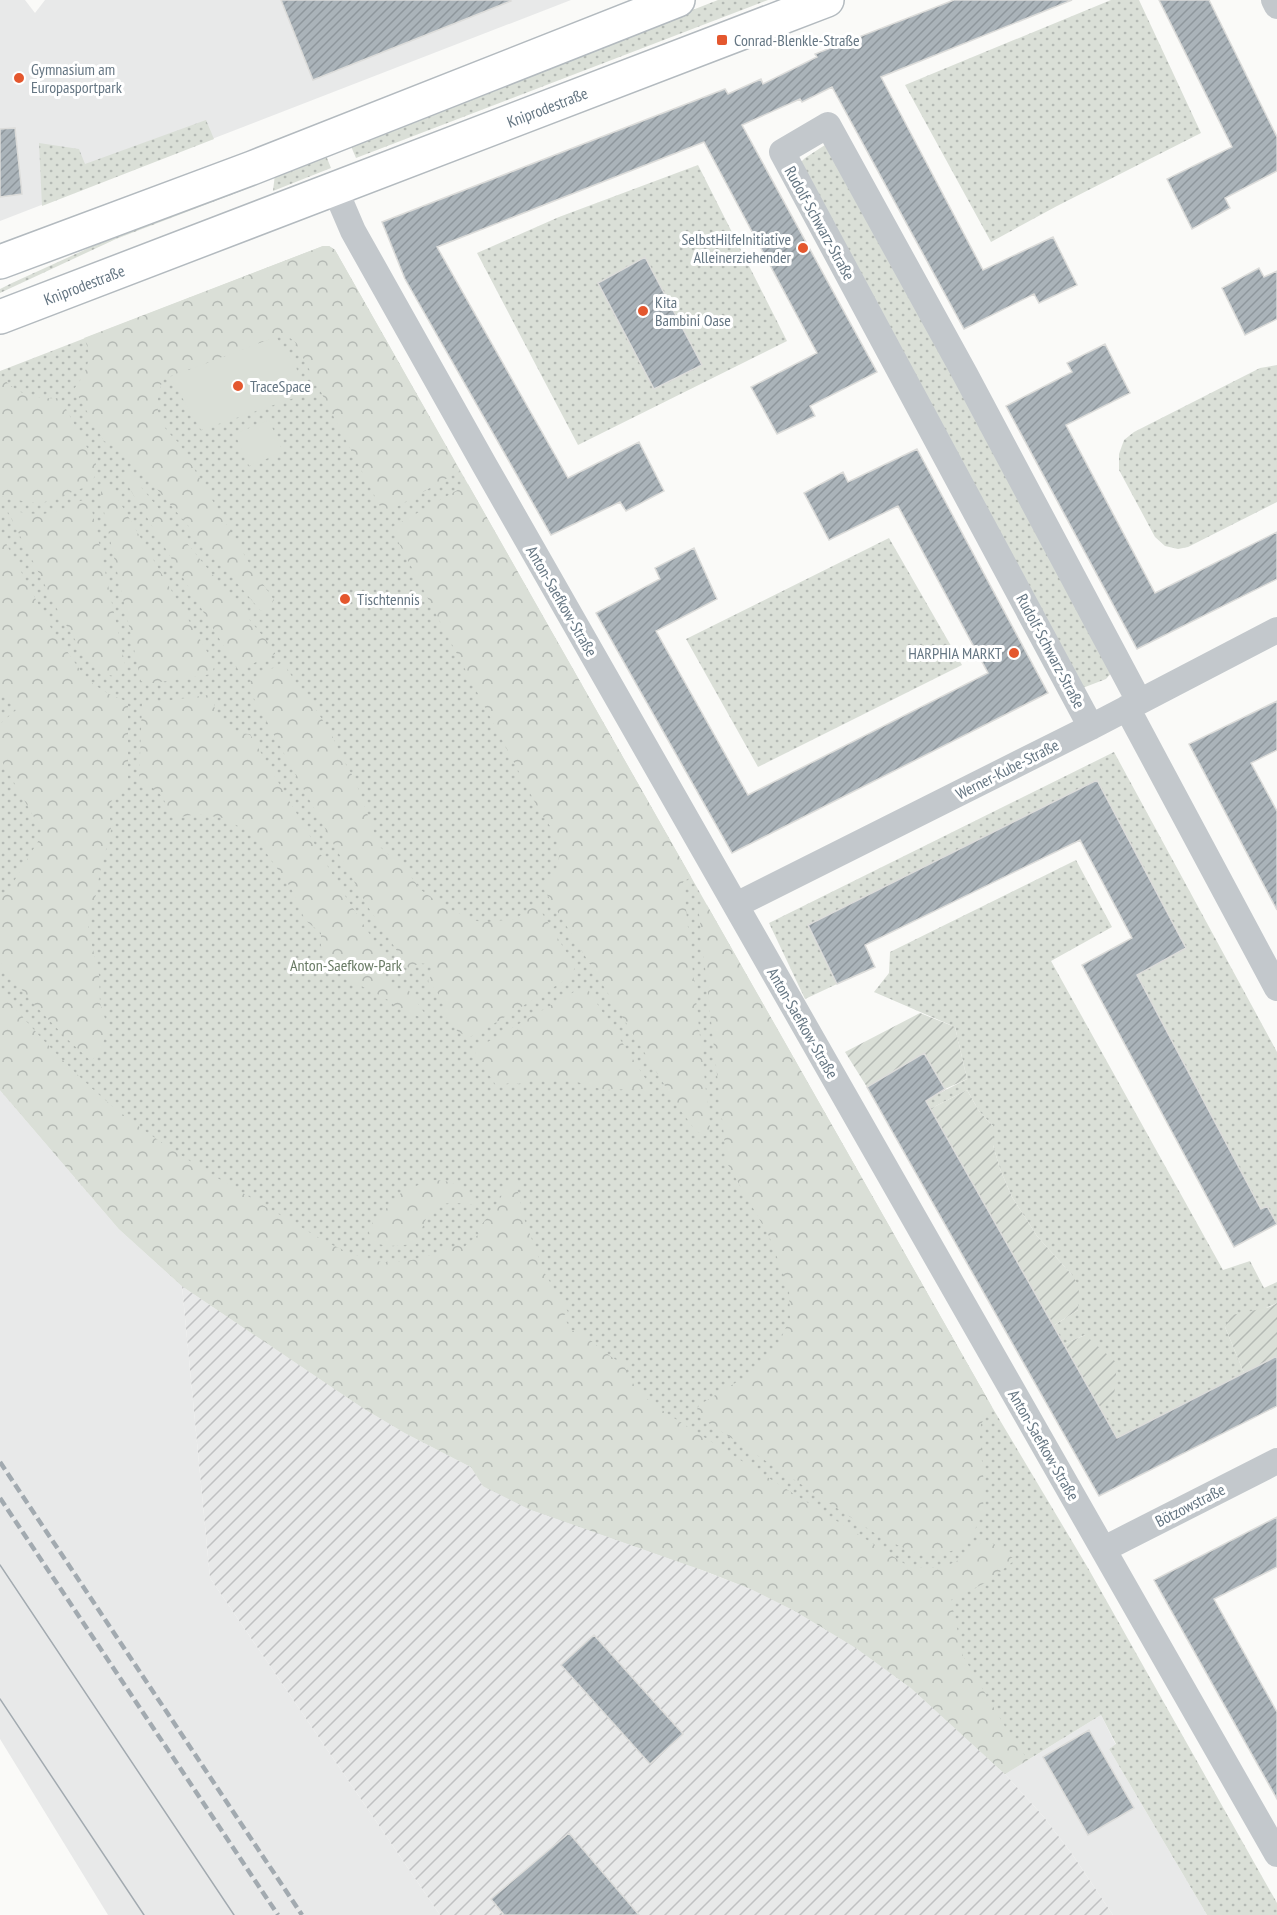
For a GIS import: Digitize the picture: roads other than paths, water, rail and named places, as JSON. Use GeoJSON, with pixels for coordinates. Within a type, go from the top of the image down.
{"type":"FeatureCollection","features":[{"type":"Feature","properties":{"kind":"street"},"geometry":{"type":"LineString","coordinates":[[0,262],[252,168],[678,0]]}},
{"type":"Feature","properties":{"kind":"street","name":"Kniprodestraße"},"geometry":{"type":"LineString","coordinates":[[0,317],[827,0]]}},
{"type":"Feature","properties":{"kind":"street"},"geometry":{"type":"LineString","coordinates":[[1274,0],[1277,6]]}},
{"type":"Feature","properties":{"kind":"street","name":"Rudolf-Schwarz-Straße"},"geometry":{"type":"LineString","coordinates":[[1091,727],[782,152],[828,125],[965,374],[1277,988]]}},
{"type":"Feature","properties":{"kind":"street"},"geometry":{"type":"LineString","coordinates":[[252,168],[268,215]]}},
{"type":"Feature","properties":{"kind":"street","name":"Anton-Saefkow-Straße"},"geometry":{"type":"LineString","coordinates":[[335,189],[358,241],[1277,1854]]}},
{"type":"Feature","properties":{"kind":"street","name":"Werner-Kube-Straße"},"geometry":{"type":"LineString","coordinates":[[736,905],[1091,727],[1277,630]]}},
{"type":"Feature","properties":{"kind":"street","name":"Bötzowstraße"},"geometry":{"type":"LineString","coordinates":[[1104,1549],[1277,1461]]}},
{"type":"Feature","properties":{"kind":"tram line"},"geometry":{"type":"LineString","coordinates":[[0,1565],[234,1915]]}},
{"type":"Feature","properties":{"kind":"tram line"},"geometry":{"type":"LineString","coordinates":[[0,1699],[144,1915]]}},
{"type":"Feature","properties":{"kind":"railway"},"geometry":{"type":"LineString","coordinates":[[0,1462],[302,1915]]}},
{"type":"Feature","properties":{"kind":"railway"},"geometry":{"type":"LineString","coordinates":[[0,1498],[278,1915]]}},
{"type":"Feature","properties":{"kind":"place","name":"Conrad-Blenkle-Straße"},"geometry":{"type":"Point","coordinates":[722,40]}},
{"type":"Feature","properties":{"kind":"place","name":"Gymnasium am Europasportpark"},"geometry":{"type":"Point","coordinates":[19,78]}},
{"type":"Feature","properties":{"kind":"place","name":"SelbstHilfeInitiative Alleinerziehender"},"geometry":{"type":"Point","coordinates":[803,248]}},
{"type":"Feature","properties":{"kind":"place","name":"Kita Bambini Oase"},"geometry":{"type":"Point","coordinates":[643,311]}},
{"type":"Feature","properties":{"kind":"place","name":"TraceSpace"},"geometry":{"type":"Point","coordinates":[238,386]}},
{"type":"Feature","properties":{"kind":"place","name":"Tischtennis"},"geometry":{"type":"Point","coordinates":[345,599]}},
{"type":"Feature","properties":{"kind":"place","name":"HARPHIA MARKT"},"geometry":{"type":"Point","coordinates":[1014,653]}},
{"type":"Feature","properties":{"kind":"park label","name":"Anton-Saefkow-Park"},"geometry":{"type":"Point","coordinates":[346,965]}}]}
